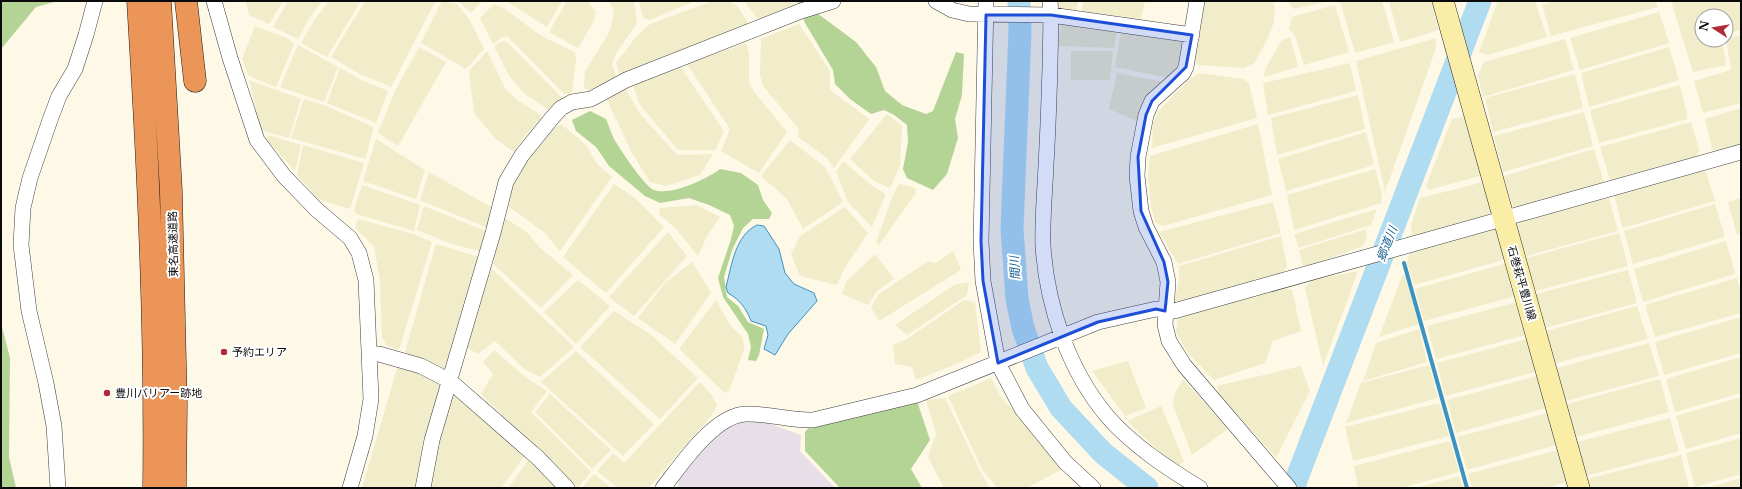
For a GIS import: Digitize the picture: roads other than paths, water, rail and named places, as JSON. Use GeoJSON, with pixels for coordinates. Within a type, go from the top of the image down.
{"type":"FeatureCollection","features":[{"type":"Feature","properties":{"kind":"highway","name":"東名高速道路"},"geometry":{"type":"LineString","coordinates":[[138,1],[149,191],[155,407],[154,488]]}},
{"type":"Feature","properties":{"kind":"highway","name":"東名高速道路"},"geometry":{"type":"LineString","coordinates":[[160,1],[172,191],[176,405],[175,488]]}},
{"type":"Feature","properties":{"kind":"highway"},"geometry":{"type":"LineString","coordinates":[[186,1],[195,81]]}},
{"type":"Feature","properties":{"kind":"main road","name":"石巻萩平豊川線"},"geometry":{"type":"LineString","coordinates":[[1443,1],[1579,488]]}},
{"type":"Feature","properties":{"kind":"street"},"geometry":{"type":"LineString","coordinates":[[58,488],[54,426],[46,383],[29,311],[21,245],[23,208],[30,178],[50,120],[59,96],[75,69],[95,1]]}},
{"type":"Feature","properties":{"kind":"street"},"geometry":{"type":"LineString","coordinates":[[423,488],[432,440],[494,233],[506,182],[522,155],[552,118],[561,108],[572,102],[591,99],[626,80],[801,11],[833,1]]}},
{"type":"Feature","properties":{"kind":"street"},"geometry":{"type":"LineString","coordinates":[[936,1],[952,10],[969,14],[988,10],[1049,10],[1192,35]]}},
{"type":"Feature","properties":{"kind":"street"},"geometry":{"type":"LineString","coordinates":[[1197,1],[1186,67],[1183,73],[1152,101],[1146,114],[1138,157],[1137,176],[1141,211],[1146,227],[1164,262],[1168,282],[1165,325],[1169,341],[1184,365],[1284,485]]}},
{"type":"Feature","properties":{"kind":"street"},"geometry":{"type":"LineString","coordinates":[[217,2],[230,58],[257,140],[284,176],[317,210],[350,238],[359,253],[366,280],[371,399],[365,436],[350,488]]}},
{"type":"Feature","properties":{"kind":"street"},"geometry":{"type":"LineString","coordinates":[[988,10],[981,241],[983,281],[1000,362],[1022,409],[1065,462],[1079,482],[1093,488]]}},
{"type":"Feature","properties":{"kind":"street"},"geometry":{"type":"LineString","coordinates":[[1049,10],[1048,129],[1044,246],[1052,300],[1060,338],[1075,368],[1092,396],[1108,416],[1128,436],[1169,469],[1200,488]]}},
{"type":"Feature","properties":{"kind":"street"},"geometry":{"type":"LineString","coordinates":[[664,488],[686,459],[716,426],[731,418],[744,414],[798,420],[813,420],[917,395],[1098,322],[1156,309],[1174,311],[1741,152]]}},
{"type":"Feature","properties":{"kind":"street"},"geometry":{"type":"LineString","coordinates":[[369,354],[379,354],[415,364],[450,381],[538,458],[567,488]]}},
{"type":"Feature","properties":{"kind":"water"},"geometry":{"type":"Polygon","coordinates":[[[757,225],[764,226],[779,249],[785,273],[794,284],[814,293],[817,301],[788,334],[775,355],[764,349],[768,335],[766,326],[751,321],[742,305],[736,298],[728,293],[726,287],[739,243],[750,230],[757,225]]]}},
{"type":"Feature","properties":{"kind":"waterway","name":"間川"},"geometry":{"type":"LineString","coordinates":[[1019,1],[1020,31],[1012,229],[1017,299],[1023,328],[1037,368],[1061,408],[1103,453],[1147,488]]}},
{"type":"Feature","properties":{"kind":"waterway","name":"郷道川"},"geometry":{"type":"LineString","coordinates":[[1293,488],[1480,1]]}},
{"type":"Feature","properties":{"kind":"waterway"},"geometry":{"type":"LineString","coordinates":[[1404,263],[1467,488]]}},
{"type":"Feature","properties":{"kind":"place","name":"予約エリア"},"geometry":{"type":"Point","coordinates":[224,352]}},
{"type":"Feature","properties":{"kind":"place","name":"豊川バリアー跡地"},"geometry":{"type":"Point","coordinates":[107,393]}}]}
